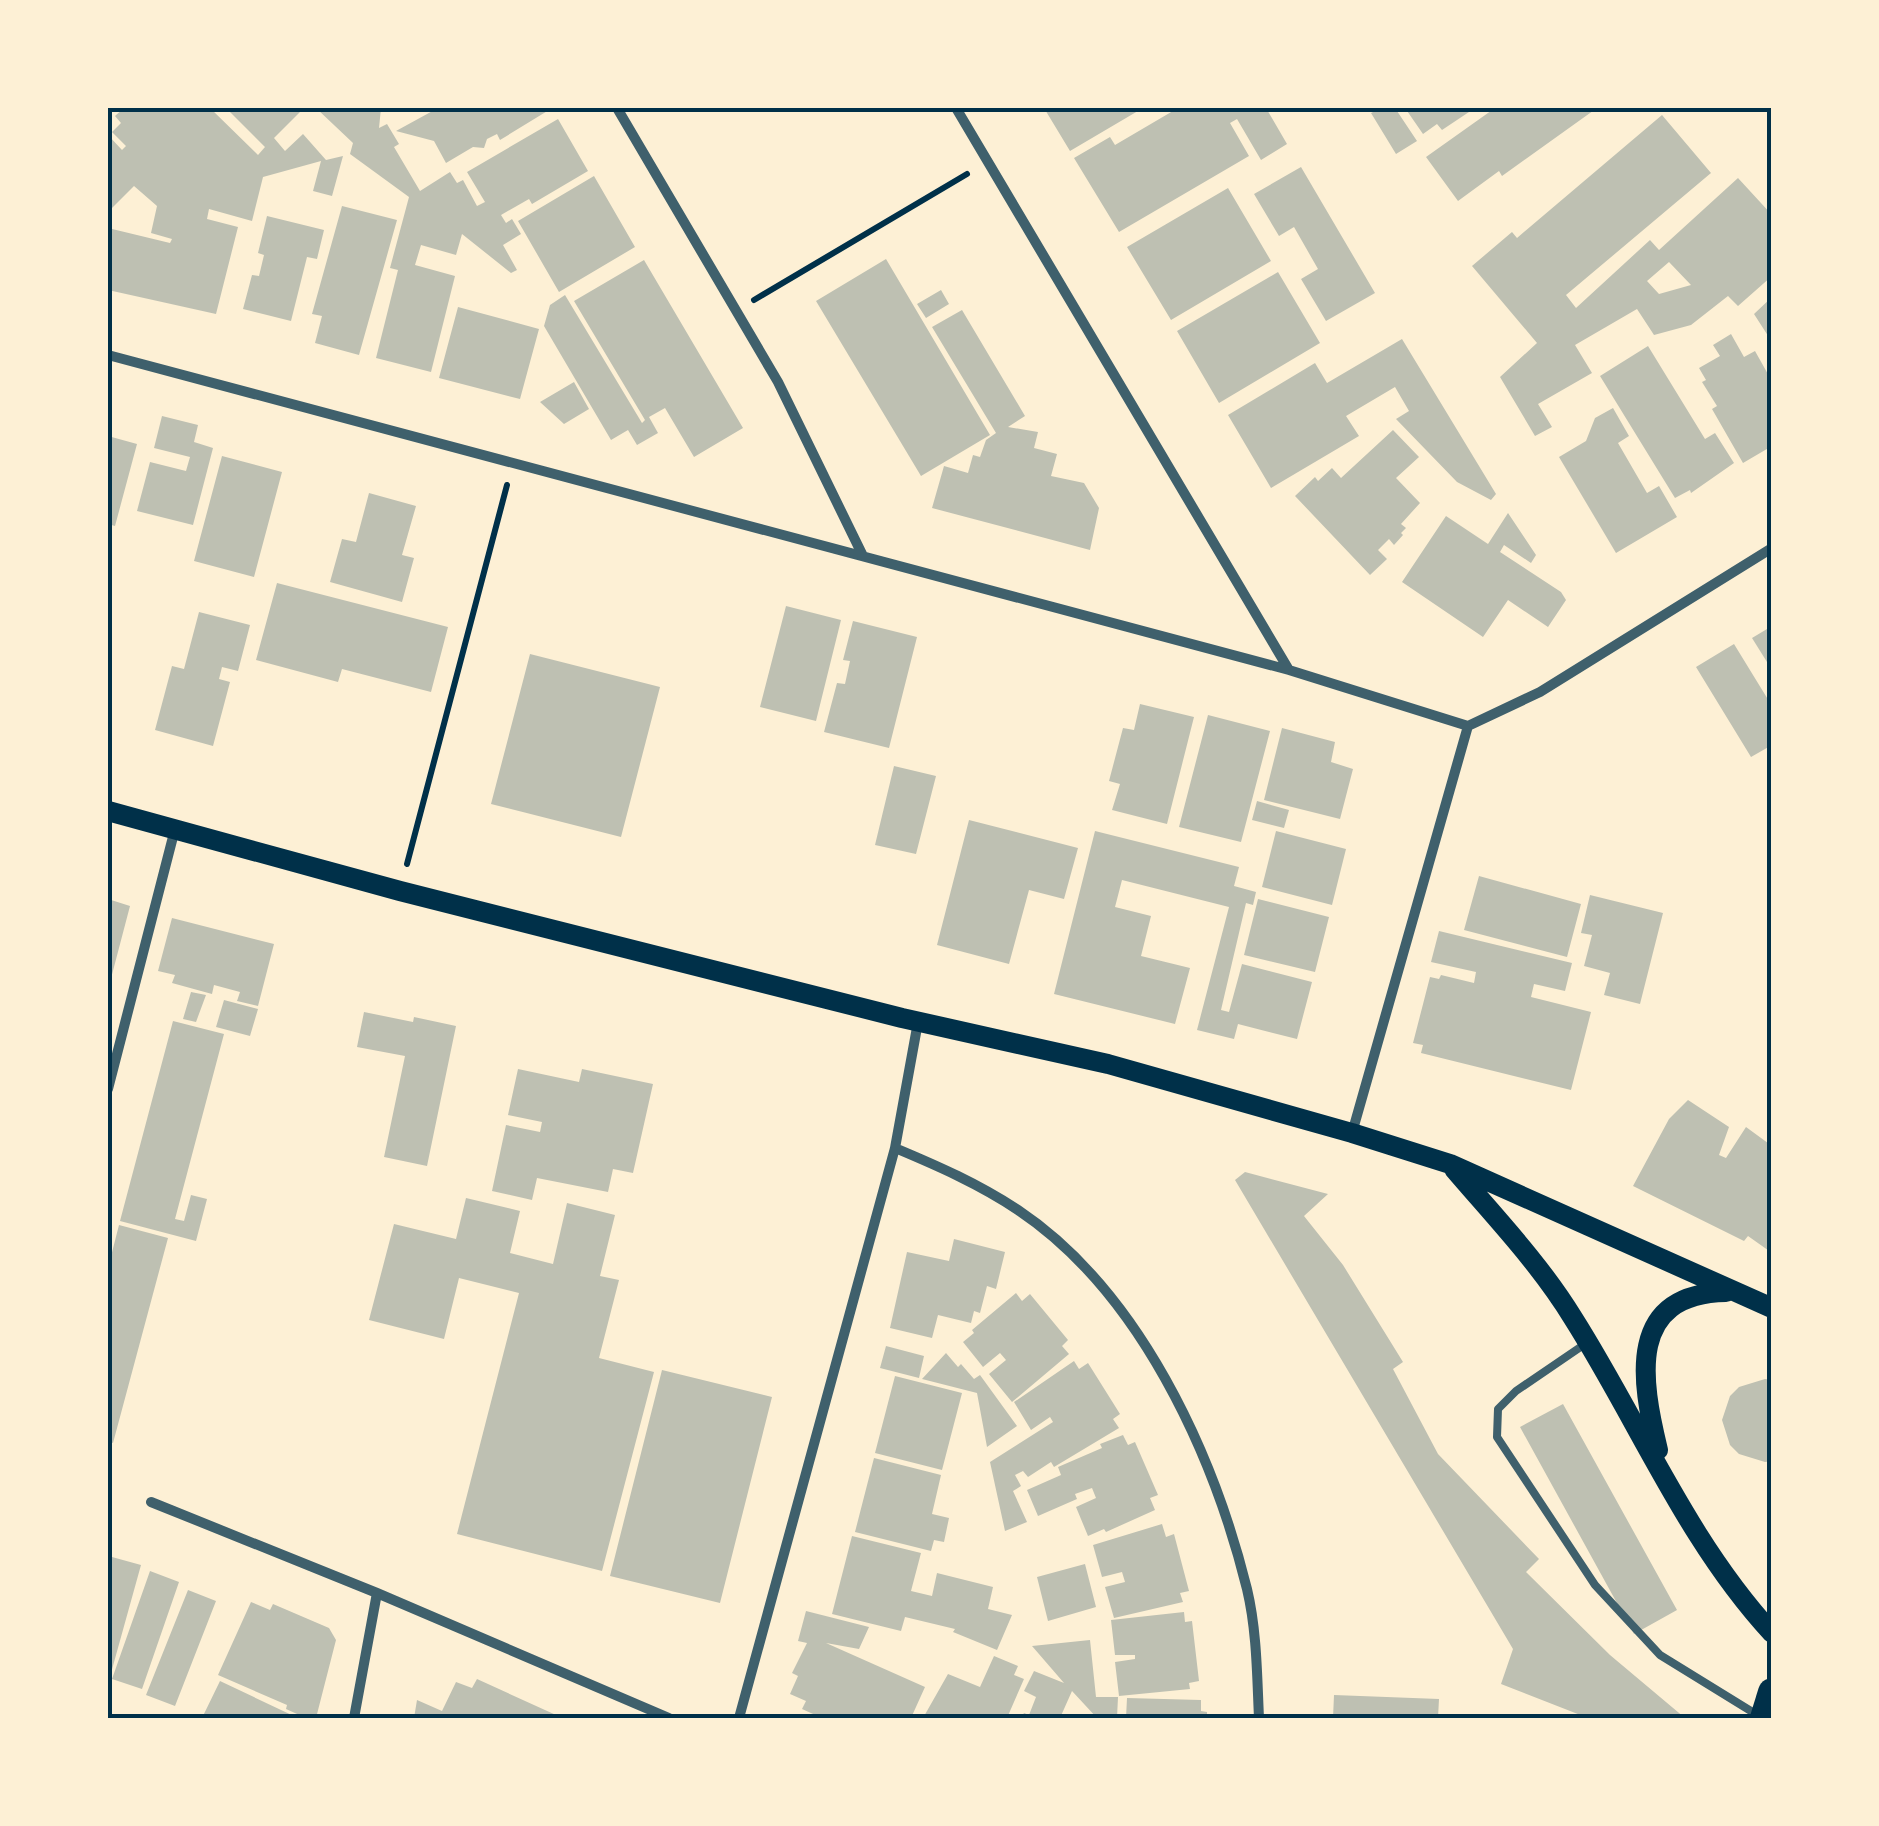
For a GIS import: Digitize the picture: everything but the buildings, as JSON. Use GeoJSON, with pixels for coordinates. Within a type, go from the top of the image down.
{"type":"FeatureCollection","features":[{"type":"Feature","properties":{"kind":"highway"},"geometry":{"type":"LineString","coordinates":[[1763,1718],[1772,1692]]}},
{"type":"Feature","properties":{"kind":"main road"},"geometry":{"type":"LineString","coordinates":[[108,811],[400,891],[918,1022],[1108,1064],[1352,1133],[1450,1164],[1772,1308]]}},
{"type":"Feature","properties":{"kind":"main road"},"geometry":{"type":"LineString","coordinates":[[1450,1164],[1540,1269],[1712,1555],[1748,1608],[1772,1632]]}},
{"type":"Feature","properties":{"kind":"main road"},"geometry":{"type":"LineString","coordinates":[[1662,1471],[1645,1394],[1645,1359],[1657,1318],[1681,1300],[1701,1292],[1733,1292]]}},
{"type":"Feature","properties":{"kind":"street"},"geometry":{"type":"LineString","coordinates":[[617,108],[778,382],[862,556]]}},
{"type":"Feature","properties":{"kind":"street"},"geometry":{"type":"LineString","coordinates":[[956,108],[1290,670]]}},
{"type":"Feature","properties":{"kind":"street"},"geometry":{"type":"LineString","coordinates":[[108,355],[1290,670],[1468,726],[1540,692],[1772,548]]}},
{"type":"Feature","properties":{"kind":"street"},"geometry":{"type":"LineString","coordinates":[[1352,1133],[1468,726]]}},
{"type":"Feature","properties":{"kind":"street"},"geometry":{"type":"LineString","coordinates":[[108,1089],[175,829]]}},
{"type":"Feature","properties":{"kind":"street"},"geometry":{"type":"LineString","coordinates":[[739,1718],[895,1148],[918,1022]]}},
{"type":"Feature","properties":{"kind":"street"},"geometry":{"type":"LineString","coordinates":[[895,1148],[956,1174],[1020,1212],[1070,1253],[1125,1316],[1198,1441],[1227,1520],[1248,1592],[1256,1648],[1259,1718]]}},
{"type":"Feature","properties":{"kind":"street"},"geometry":{"type":"LineString","coordinates":[[151,1502],[669,1718]]}},
{"type":"Feature","properties":{"kind":"street"},"geometry":{"type":"LineString","coordinates":[[354,1718],[377,1593]]}},
{"type":"Feature","properties":{"kind":"lane"},"geometry":{"type":"LineString","coordinates":[[1587,1342],[1498,1409],[1497,1437],[1595,1586],[1660,1655],[1763,1718]]}},
{"type":"Feature","properties":{"kind":"path"},"geometry":{"type":"LineString","coordinates":[[736,311],[988,162]]}},
{"type":"Feature","properties":{"kind":"path"},"geometry":{"type":"LineString","coordinates":[[400,891],[512,464]]}}]}
